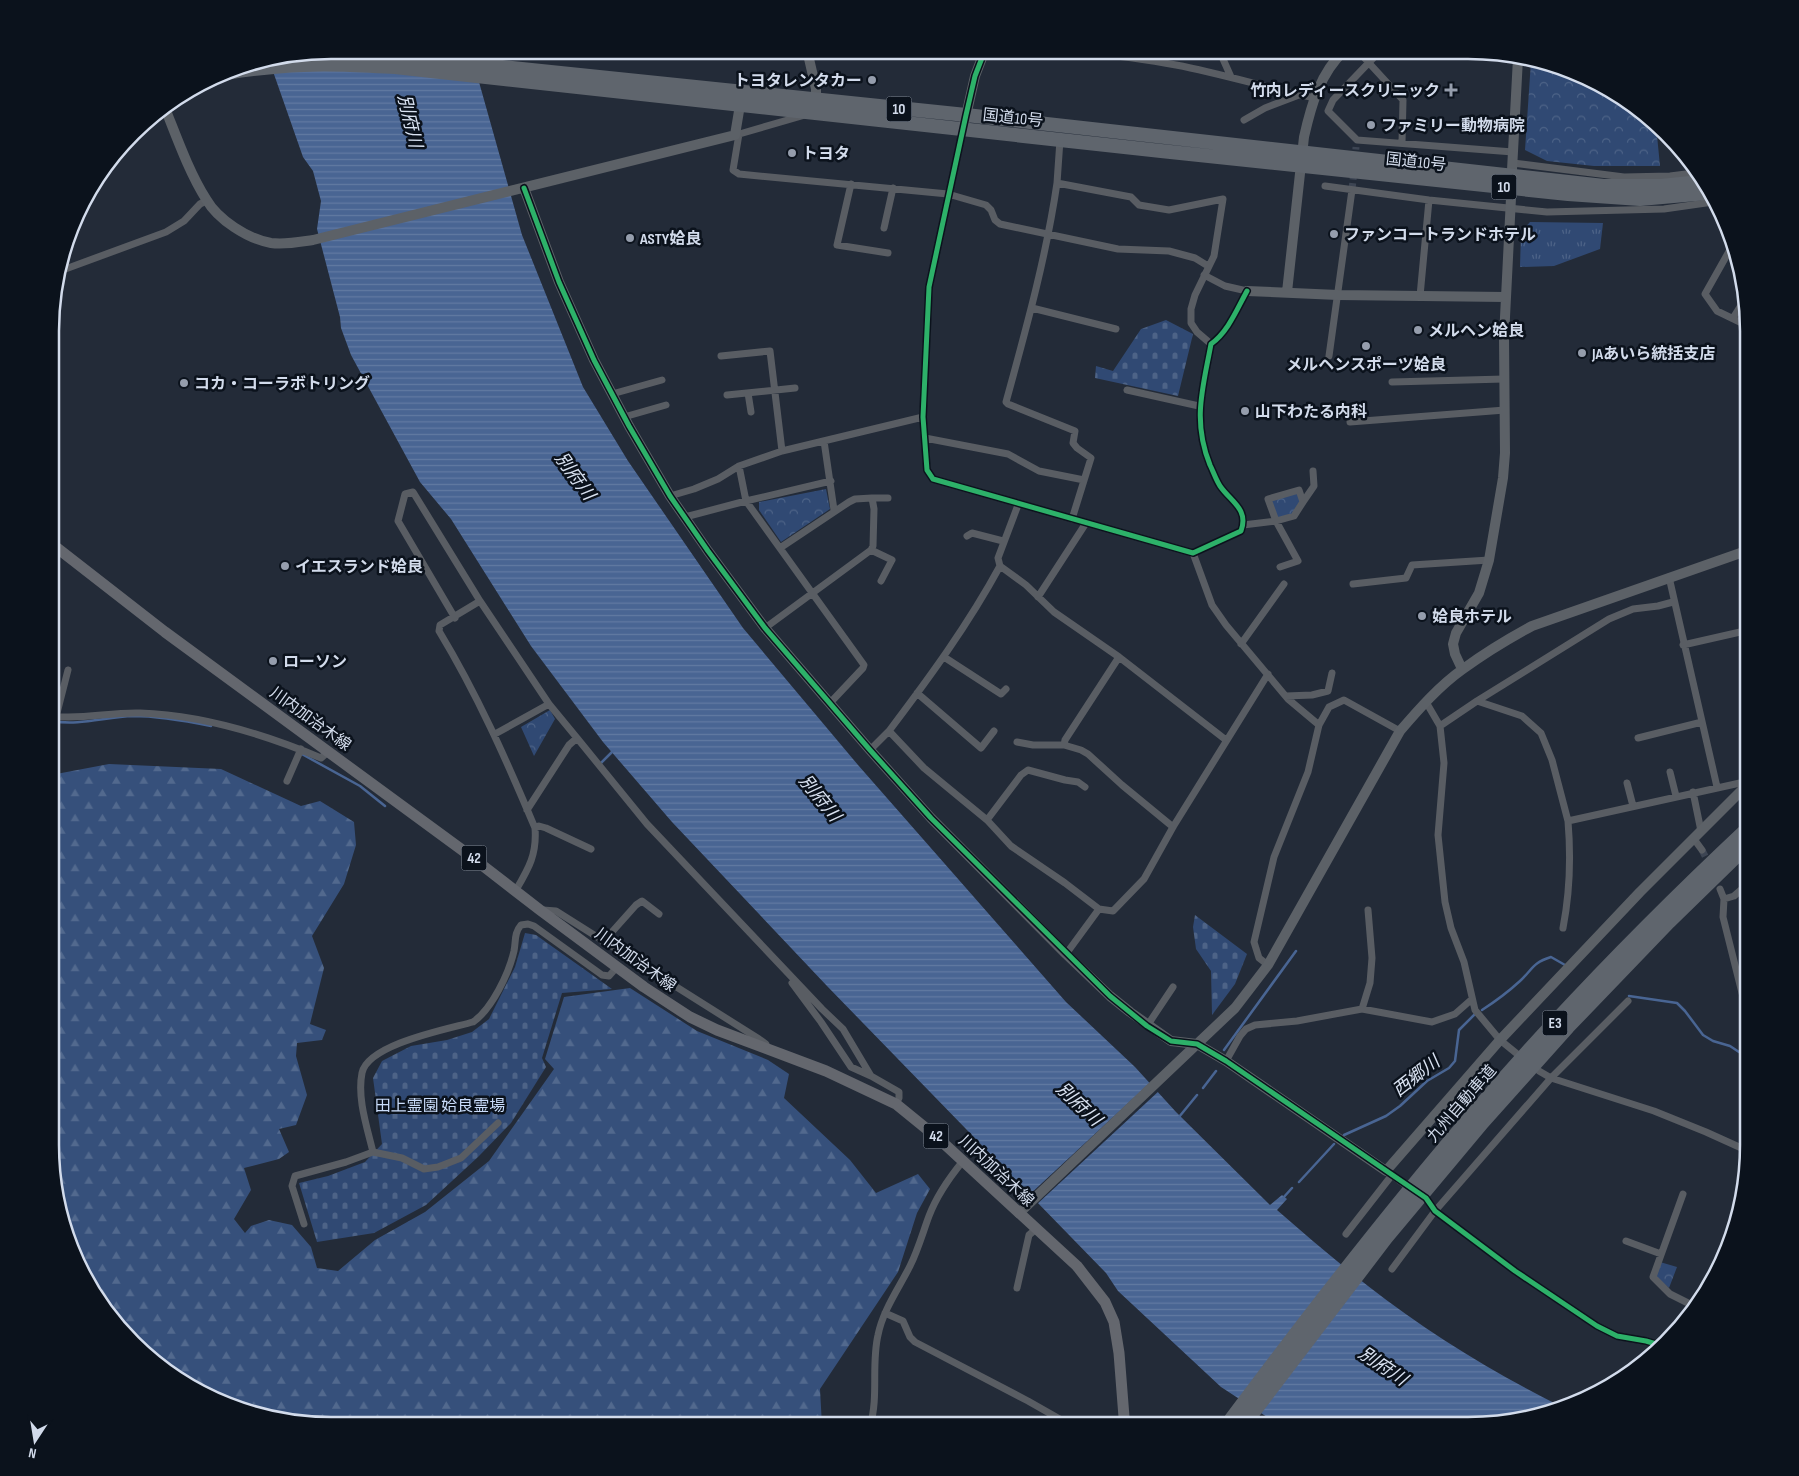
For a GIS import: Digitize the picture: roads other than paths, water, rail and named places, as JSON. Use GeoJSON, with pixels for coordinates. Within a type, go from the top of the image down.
{"type":"FeatureCollection","features":[{"type":"Feature","properties":{"kind":"highway","name":"国道10号"},"geometry":{"type":"LineString","coordinates":[[415,59],[496,72],[741,99],[816,106],[966,115],[1301,160],[1614,198],[1640,199],[1703,193]]}},
{"type":"Feature","properties":{"kind":"highway","name":"国道10号"},"geometry":{"type":"LineString","coordinates":[[260,68],[340,64],[496,72]]}},
{"type":"Feature","properties":{"kind":"highway","name":"国道10号"},"geometry":{"type":"LineString","coordinates":[[816,106],[963,129],[1060,140],[1604,186],[1632,187],[1696,182]]}},
{"type":"Feature","properties":{"kind":"highway","name":"九州自動車道"},"geometry":{"type":"LineString","coordinates":[[1244,1417],[1472,1114],[1558,1019],[1658,914],[1740,836]]}},
{"type":"Feature","properties":{"kind":"highway","name":"九州自動車道"},"geometry":{"type":"LineString","coordinates":[[1380,1235],[1568,1027],[1669,922],[1740,853]]}},
{"type":"Feature","properties":{"kind":"main road","name":"川内加治木線"},"geometry":{"type":"LineString","coordinates":[[59,549],[165,632],[329,751],[644,987],[690,1017],[717,1030],[826,1071],[896,1104],[939,1139],[1022,1210],[1036,1229],[1077,1266],[1105,1302],[1114,1322],[1119,1352],[1124,1417]]}},
{"type":"Feature","properties":{"kind":"street"},"geometry":{"type":"LineString","coordinates":[[167,114],[206,201],[224,219],[251,237],[272,243],[287,244],[313,240],[737,134],[816,106],[816,89],[809,59]]}},
{"type":"Feature","properties":{"kind":"street"},"geometry":{"type":"LineString","coordinates":[[982,59],[966,115],[929,287],[923,417],[927,470],[933,479],[1018,505],[1193,553],[1241,531],[1243,513],[1219,485],[1208,460],[1199,422],[1199,406],[1211,344],[1225,330],[1247,291]]}},
{"type":"Feature","properties":{"kind":"street"},"geometry":{"type":"LineString","coordinates":[[1140,59],[1231,76],[1315,98]]}},
{"type":"Feature","properties":{"kind":"street"},"geometry":{"type":"LineString","coordinates":[[1223,59],[1231,76]]}},
{"type":"Feature","properties":{"kind":"street"},"geometry":{"type":"LineString","coordinates":[[1286,292],[1307,123],[1322,80],[1336,59]]}},
{"type":"Feature","properties":{"kind":"street"},"geometry":{"type":"LineString","coordinates":[[1366,59],[1403,100],[1402,143]]}},
{"type":"Feature","properties":{"kind":"street"},"geometry":{"type":"LineString","coordinates":[[1371,59],[1333,100],[1328,111],[1356,143],[1402,143],[1513,152]]}},
{"type":"Feature","properties":{"kind":"street"},"geometry":{"type":"LineString","coordinates":[[1518,63],[1513,167],[1624,177],[1690,174]]}},
{"type":"Feature","properties":{"kind":"street"},"geometry":{"type":"LineString","coordinates":[[1244,120],[1265,108],[1300,95]]}},
{"type":"Feature","properties":{"kind":"street"},"geometry":{"type":"LineString","coordinates":[[741,99],[733,170],[739,174],[948,194],[986,206],[992,210],[1000,224],[1118,249],[1169,251],[1195,258],[1208,266]]}},
{"type":"Feature","properties":{"kind":"street"},"geometry":{"type":"LineString","coordinates":[[1060,140],[1057,183],[1049,234],[1032,308],[1006,402],[1075,431],[1073,443],[1076,448],[1091,458],[1072,519]]}},
{"type":"Feature","properties":{"kind":"street"},"geometry":{"type":"LineString","coordinates":[[1057,183],[1131,197],[1139,205],[1169,210],[1223,199],[1214,256],[1194,295],[1191,309],[1191,323],[1197,332],[1211,344]]}},
{"type":"Feature","properties":{"kind":"street"},"geometry":{"type":"LineString","coordinates":[[851,184],[837,245],[888,253]]}},
{"type":"Feature","properties":{"kind":"street"},"geometry":{"type":"LineString","coordinates":[[1325,186],[1510,209],[1569,212],[1629,211],[1708,203]]}},
{"type":"Feature","properties":{"kind":"street"},"geometry":{"type":"LineString","coordinates":[[884,228],[892,188]]}},
{"type":"Feature","properties":{"kind":"street"},"geometry":{"type":"LineString","coordinates":[[519,189],[594,360],[624,417],[670,496],[765,628],[870,750],[932,818],[1110,996],[1147,1026],[1171,1041],[1197,1044],[1226,1061],[1404,1184]]}},
{"type":"Feature","properties":{"kind":"street"},"geometry":{"type":"LineString","coordinates":[[1329,356],[1352,190]]}},
{"type":"Feature","properties":{"kind":"street"},"geometry":{"type":"LineString","coordinates":[[1462,669],[1455,654],[1453,644],[1456,633],[1479,593],[1488,560],[1503,478],[1505,453],[1505,297],[1511,198]]}},
{"type":"Feature","properties":{"kind":"street"},"geometry":{"type":"LineString","coordinates":[[1420,296],[1430,200]]}},
{"type":"Feature","properties":{"kind":"street"},"geometry":{"type":"LineString","coordinates":[[66,269],[166,232],[184,221],[200,204],[206,201]]}},
{"type":"Feature","properties":{"kind":"street"},"geometry":{"type":"LineString","coordinates":[[1729,252],[1706,294],[1717,312],[1740,322]]}},
{"type":"Feature","properties":{"kind":"street"},"geometry":{"type":"LineString","coordinates":[[1204,275],[1226,286],[1247,291],[1338,295],[1505,297]]}},
{"type":"Feature","properties":{"kind":"street"},"geometry":{"type":"LineString","coordinates":[[1032,308],[1116,329]]}},
{"type":"Feature","properties":{"kind":"street"},"geometry":{"type":"LineString","coordinates":[[1733,318],[1739,308]]}},
{"type":"Feature","properties":{"kind":"street"},"geometry":{"type":"LineString","coordinates":[[721,356],[770,351],[782,451]]}},
{"type":"Feature","properties":{"kind":"street"},"geometry":{"type":"LineString","coordinates":[[612,394],[662,380]]}},
{"type":"Feature","properties":{"kind":"street"},"geometry":{"type":"LineString","coordinates":[[1392,382],[1504,380]]}},
{"type":"Feature","properties":{"kind":"street"},"geometry":{"type":"LineString","coordinates":[[727,395],[795,388]]}},
{"type":"Feature","properties":{"kind":"street"},"geometry":{"type":"LineString","coordinates":[[1127,390],[1199,406]]}},
{"type":"Feature","properties":{"kind":"street"},"geometry":{"type":"LineString","coordinates":[[748,393],[751,412]]}},
{"type":"Feature","properties":{"kind":"street"},"geometry":{"type":"LineString","coordinates":[[624,417],[666,405]]}},
{"type":"Feature","properties":{"kind":"street"},"geometry":{"type":"LineString","coordinates":[[1350,422],[1505,410]]}},
{"type":"Feature","properties":{"kind":"street"},"geometry":{"type":"LineString","coordinates":[[670,496],[702,486],[739,466],[782,451],[923,417]]}},
{"type":"Feature","properties":{"kind":"street"},"geometry":{"type":"LineString","coordinates":[[925,438],[1008,454],[1039,471],[1084,480]]}},
{"type":"Feature","properties":{"kind":"street"},"geometry":{"type":"LineString","coordinates":[[824,442],[834,510]]}},
{"type":"Feature","properties":{"kind":"street"},"geometry":{"type":"LineString","coordinates":[[739,466],[746,501],[864,665],[830,703]]}},
{"type":"Feature","properties":{"kind":"street"},"geometry":{"type":"LineString","coordinates":[[1243,525],[1276,521],[1294,516],[1314,486],[1313,470]]}},
{"type":"Feature","properties":{"kind":"street"},"geometry":{"type":"LineString","coordinates":[[685,517],[830,481]]}},
{"type":"Feature","properties":{"kind":"street"},"geometry":{"type":"LineString","coordinates":[[1280,567],[1298,561],[1276,521],[1268,498],[1299,490],[1303,502]]}},
{"type":"Feature","properties":{"kind":"street"},"geometry":{"type":"LineString","coordinates":[[455,618],[398,521],[405,494],[413,492],[480,601],[549,704],[647,824],[843,1029],[871,1076]]}},
{"type":"Feature","properties":{"kind":"street"},"geometry":{"type":"LineString","coordinates":[[765,628],[871,550],[873,546],[874,518],[872,498]]}},
{"type":"Feature","properties":{"kind":"street"},"geometry":{"type":"LineString","coordinates":[[780,548],[834,510],[855,499],[888,498]]}},
{"type":"Feature","properties":{"kind":"street"},"geometry":{"type":"LineString","coordinates":[[1018,505],[1003,541],[998,558],[1000,566],[1026,585],[1054,612],[1119,657],[1226,740]]}},
{"type":"Feature","properties":{"kind":"street"},"geometry":{"type":"LineString","coordinates":[[1038,597],[1086,523]]}},
{"type":"Feature","properties":{"kind":"street"},"geometry":{"type":"LineString","coordinates":[[967,536],[972,533],[1003,541]]}},
{"type":"Feature","properties":{"kind":"street"},"geometry":{"type":"LineString","coordinates":[[871,550],[892,560],[881,581]]}},
{"type":"Feature","properties":{"kind":"street"},"geometry":{"type":"LineString","coordinates":[[1193,553],[1212,605],[1286,696],[1319,725]]}},
{"type":"Feature","properties":{"kind":"street"},"geometry":{"type":"LineString","coordinates":[[1022,1210],[1235,1008],[1268,965],[1400,732],[1426,702],[1462,669],[1503,642],[1532,626],[1740,553]]}},
{"type":"Feature","properties":{"kind":"street"},"geometry":{"type":"LineString","coordinates":[[1353,584],[1406,578],[1412,565],[1488,560]]}},
{"type":"Feature","properties":{"kind":"street"},"geometry":{"type":"LineString","coordinates":[[870,750],[889,731],[944,657],[985,594],[1000,566]]}},
{"type":"Feature","properties":{"kind":"street"},"geometry":{"type":"LineString","coordinates":[[1669,577],[1673,602],[1717,787]]}},
{"type":"Feature","properties":{"kind":"street"},"geometry":{"type":"LineString","coordinates":[[1242,644],[1284,584]]}},
{"type":"Feature","properties":{"kind":"street"},"geometry":{"type":"LineString","coordinates":[[480,601],[440,626],[438,630],[460,667],[494,734],[535,828],[536,840],[530,865],[516,890]]}},
{"type":"Feature","properties":{"kind":"street"},"geometry":{"type":"LineString","coordinates":[[1440,726],[1609,619],[1633,608],[1658,606],[1673,602]]}},
{"type":"Feature","properties":{"kind":"street"},"geometry":{"type":"LineString","coordinates":[[1684,645],[1740,632]]}},
{"type":"Feature","properties":{"kind":"street"},"geometry":{"type":"LineString","coordinates":[[944,657],[1001,694],[1006,689]]}},
{"type":"Feature","properties":{"kind":"street"},"geometry":{"type":"LineString","coordinates":[[1064,745],[1119,657]]}},
{"type":"Feature","properties":{"kind":"street"},"geometry":{"type":"LineString","coordinates":[[59,700],[68,670]]}},
{"type":"Feature","properties":{"kind":"street"},"geometry":{"type":"LineString","coordinates":[[1286,696],[1312,695],[1328,690],[1332,673]]}},
{"type":"Feature","properties":{"kind":"street"},"geometry":{"type":"LineString","coordinates":[[889,731],[924,768],[987,820],[1011,846],[1099,909],[1113,911],[1144,879],[1226,740],[1268,674]]}},
{"type":"Feature","properties":{"kind":"street"},"geometry":{"type":"LineString","coordinates":[[917,693],[981,748],[994,731]]}},
{"type":"Feature","properties":{"kind":"street"},"geometry":{"type":"LineString","coordinates":[[1268,965],[1259,958],[1254,942],[1274,857],[1308,772],[1319,725],[1329,706],[1344,700],[1400,732]]}},
{"type":"Feature","properties":{"kind":"street"},"geometry":{"type":"LineString","coordinates":[[1477,701],[1522,716],[1541,733],[1552,760],[1568,821],[1570,850],[1568,903],[1563,928]]}},
{"type":"Feature","properties":{"kind":"street"},"geometry":{"type":"LineString","coordinates":[[1426,702],[1440,726],[1444,763],[1438,835],[1445,902],[1451,928],[1464,962],[1475,1010],[1500,1040],[1516,1053]]}},
{"type":"Feature","properties":{"kind":"street"},"geometry":{"type":"LineString","coordinates":[[494,734],[549,704]]}},
{"type":"Feature","properties":{"kind":"street"},"geometry":{"type":"LineString","coordinates":[[59,717],[73,718],[138,713],[178,716],[241,729],[300,753],[322,758],[329,751]]}},
{"type":"Feature","properties":{"kind":"street"},"geometry":{"type":"LineString","coordinates":[[1638,738],[1702,722]]}},
{"type":"Feature","properties":{"kind":"street"},"geometry":{"type":"LineString","coordinates":[[527,810],[569,745],[577,738]]}},
{"type":"Feature","properties":{"kind":"street"},"geometry":{"type":"LineString","coordinates":[[1017,742],[1033,745],[1064,745],[1088,754],[1122,785],[1174,827]]}},
{"type":"Feature","properties":{"kind":"street"},"geometry":{"type":"LineString","coordinates":[[287,781],[300,753]]}},
{"type":"Feature","properties":{"kind":"street"},"geometry":{"type":"LineString","coordinates":[[987,820],[1021,775],[1028,770],[1078,782],[1085,786]]}},
{"type":"Feature","properties":{"kind":"street"},"geometry":{"type":"LineString","coordinates":[[1670,772],[1676,796]]}},
{"type":"Feature","properties":{"kind":"street"},"geometry":{"type":"LineString","coordinates":[[1627,783],[1633,806]]}},
{"type":"Feature","properties":{"kind":"street"},"geometry":{"type":"LineString","coordinates":[[1568,821],[1693,792],[1740,783]]}},
{"type":"Feature","properties":{"kind":"street"},"geometry":{"type":"LineString","coordinates":[[1346,1234],[1389,1173],[1500,1040],[1640,892],[1740,791]]}},
{"type":"Feature","properties":{"kind":"street"},"geometry":{"type":"LineString","coordinates":[[1693,792],[1698,835],[1702,850]]}},
{"type":"Feature","properties":{"kind":"street"},"geometry":{"type":"LineString","coordinates":[[535,828],[539,826],[546,828],[590,849]]}},
{"type":"Feature","properties":{"kind":"street"},"geometry":{"type":"LineString","coordinates":[[1720,890],[1724,899],[1723,917],[1740,985]]}},
{"type":"Feature","properties":{"kind":"street"},"geometry":{"type":"LineString","coordinates":[[1724,899],[1734,896],[1740,891]]}},
{"type":"Feature","properties":{"kind":"street"},"geometry":{"type":"LineString","coordinates":[[603,942],[642,900],[659,914]]}},
{"type":"Feature","properties":{"kind":"street"},"geometry":{"type":"LineString","coordinates":[[1066,954],[1099,909]]}},
{"type":"Feature","properties":{"kind":"street"},"geometry":{"type":"LineString","coordinates":[[540,910],[556,911],[759,1039],[766,1044],[766,1050]]}},
{"type":"Feature","properties":{"kind":"street"},"geometry":{"type":"LineString","coordinates":[[1362,1009],[1370,983],[1372,958],[1368,910]]}},
{"type":"Feature","properties":{"kind":"street"},"geometry":{"type":"LineString","coordinates":[[373,1152],[362,1101],[360,1083],[362,1070],[369,1061],[385,1049],[407,1040],[473,1022],[482,1016],[510,967],[516,931],[521,925],[528,924],[534,926],[602,975],[609,976],[617,967]]}},
{"type":"Feature","properties":{"kind":"street"},"geometry":{"type":"LineString","coordinates":[[776,966],[792,982],[851,1067],[899,1092],[896,1104]]}},
{"type":"Feature","properties":{"kind":"street"},"geometry":{"type":"LineString","coordinates":[[1147,1026],[1172,987]]}},
{"type":"Feature","properties":{"kind":"street"},"geometry":{"type":"LineString","coordinates":[[1226,1061],[1240,1036],[1246,1029],[1255,1025],[1297,1021],[1362,1009],[1432,1022],[1455,1014],[1472,999]]}},
{"type":"Feature","properties":{"kind":"street"},"geometry":{"type":"LineString","coordinates":[[1392,1269],[1435,1211],[1551,1078],[1628,1002]]}},
{"type":"Feature","properties":{"kind":"street"},"geometry":{"type":"LineString","coordinates":[[1539,1071],[1551,1078],[1654,1111],[1740,1147]]}},
{"type":"Feature","properties":{"kind":"street"},"geometry":{"type":"LineString","coordinates":[[304,1224],[292,1186],[295,1176],[346,1162],[373,1152],[402,1158],[424,1169],[438,1167],[461,1158],[498,1123]]}},
{"type":"Feature","properties":{"kind":"street"},"geometry":{"type":"LineString","coordinates":[[873,1417],[876,1391],[874,1352],[885,1313],[911,1264],[938,1196],[963,1161]]}},
{"type":"Feature","properties":{"kind":"street"},"geometry":{"type":"LineString","coordinates":[[1683,1194],[1653,1277],[1670,1294],[1689,1304]]}},
{"type":"Feature","properties":{"kind":"street"},"geometry":{"type":"LineString","coordinates":[[1426,1198],[1435,1211],[1515,1271],[1598,1326],[1617,1336],[1654,1344]]}},
{"type":"Feature","properties":{"kind":"street"},"geometry":{"type":"LineString","coordinates":[[1017,1288],[1029,1235],[1036,1229]]}},
{"type":"Feature","properties":{"kind":"street"},"geometry":{"type":"LineString","coordinates":[[1626,1241],[1661,1254]]}},
{"type":"Feature","properties":{"kind":"street"},"geometry":{"type":"LineString","coordinates":[[885,1313],[903,1321],[910,1337],[915,1342],[1056,1417]]}},
{"type":"Feature","properties":{"kind":"water","name":"別府川"},"geometry":{"type":"Polygon","coordinates":[[[313,59],[473,59],[522,235],[583,387],[628,461],[743,628],[858,765],[1066,1002],[1135,1067],[1176,1112],[1270,1205],[1282,1195],[1287,1199],[1277,1210],[1345,1268],[1438,1336],[1511,1380],[1555,1403],[1522,1412],[1486,1417],[1267,1417],[1221,1387],[1118,1291],[1106,1273],[827,986],[672,822],[603,742],[531,646],[451,519],[420,482],[351,355],[341,328],[340,317],[317,229],[321,201],[313,171],[303,157],[271,65],[313,59]]]}},
{"type":"Feature","properties":{"kind":"waterway"},"geometry":{"type":"LineString","coordinates":[[59,722],[92,721],[143,716],[211,726]]}},
{"type":"Feature","properties":{"kind":"waterway"},"geometry":{"type":"LineString","coordinates":[[600,764],[613,751]]}},
{"type":"Feature","properties":{"kind":"waterway"},"geometry":{"type":"LineString","coordinates":[[300,753],[360,786],[385,806]]}},
{"type":"Feature","properties":{"kind":"waterway"},"geometry":{"type":"LineString","coordinates":[[1224,1050],[1296,951]]}},
{"type":"Feature","properties":{"kind":"waterway","name":"西郷川"},"geometry":{"type":"LineString","coordinates":[[1482,1010],[1511,989],[1540,962],[1551,957],[1565,965]]}},
{"type":"Feature","properties":{"kind":"waterway"},"geometry":{"type":"LineString","coordinates":[[1629,996],[1677,1003],[1703,1035],[1713,1041],[1730,1046],[1740,1053]]}},
{"type":"Feature","properties":{"kind":"waterway","name":"西郷川"},"geometry":{"type":"LineString","coordinates":[[1344,1135],[1386,1116],[1427,1081],[1449,1068],[1455,1061],[1459,1030],[1476,1013]]}},
{"type":"Feature","properties":{"kind":"waterway"},"geometry":{"type":"LineString","coordinates":[[1203,1088],[1216,1071]]}},
{"type":"Feature","properties":{"kind":"waterway"},"geometry":{"type":"LineString","coordinates":[[1179,1117],[1197,1095]]}},
{"type":"Feature","properties":{"kind":"waterway","name":"西郷川"},"geometry":{"type":"LineString","coordinates":[[1299,1182],[1334,1144]]}},
{"type":"Feature","properties":{"kind":"waterway"},"geometry":{"type":"LineString","coordinates":[[1283,1198],[1292,1188]]}},
{"type":"Feature","properties":{"kind":"tunnel"},"geometry":{"type":"LineString","coordinates":[[1355,160],[1356,147]]}},
{"type":"Feature","properties":{"kind":"tunnel"},"geometry":{"type":"LineString","coordinates":[[1352,190],[1354,170]]}},
{"type":"Feature","properties":{"kind":"tunnel"},"geometry":{"type":"LineString","coordinates":[[1702,850],[1710,866]]}},
{"type":"Feature","properties":{"kind":"place","name":"トヨタレンタカー"},"geometry":{"type":"Point","coordinates":[872,80]}},
{"type":"Feature","properties":{"kind":"place","name":"竹内レディースクリニック"},"geometry":{"type":"Point","coordinates":[1451,90]}},
{"type":"Feature","properties":{"kind":"place","name":"ファミリー動物病院"},"geometry":{"type":"Point","coordinates":[1371,125]}},
{"type":"Feature","properties":{"kind":"place","name":"トヨタ"},"geometry":{"type":"Point","coordinates":[792,153]}},
{"type":"Feature","properties":{"kind":"place","name":"ファンコートランドホテル"},"geometry":{"type":"Point","coordinates":[1334,234]}},
{"type":"Feature","properties":{"kind":"place","name":"ASTY姶良"},"geometry":{"type":"Point","coordinates":[630,238]}},
{"type":"Feature","properties":{"kind":"place","name":"メルヘン姶良"},"geometry":{"type":"Point","coordinates":[1418,330]}},
{"type":"Feature","properties":{"kind":"place","name":"メルヘンスポーツ姶良"},"geometry":{"type":"Point","coordinates":[1366,346]}},
{"type":"Feature","properties":{"kind":"place","name":"JAあいら統括支店"},"geometry":{"type":"Point","coordinates":[1582,353]}},
{"type":"Feature","properties":{"kind":"place","name":"コカ・コーラボトリング"},"geometry":{"type":"Point","coordinates":[184,383]}},
{"type":"Feature","properties":{"kind":"place","name":"山下わたる内科"},"geometry":{"type":"Point","coordinates":[1245,411]}},
{"type":"Feature","properties":{"kind":"place","name":"イエスランド姶良"},"geometry":{"type":"Point","coordinates":[285,566]}},
{"type":"Feature","properties":{"kind":"place","name":"姶良ホテル"},"geometry":{"type":"Point","coordinates":[1422,616]}},
{"type":"Feature","properties":{"kind":"place","name":"ローソン"},"geometry":{"type":"Point","coordinates":[273,661]}},
{"type":"Feature","properties":{"kind":"park label","name":"田上霊園 姶良霊場"},"geometry":{"type":"Point","coordinates":[440,1105]}}]}
